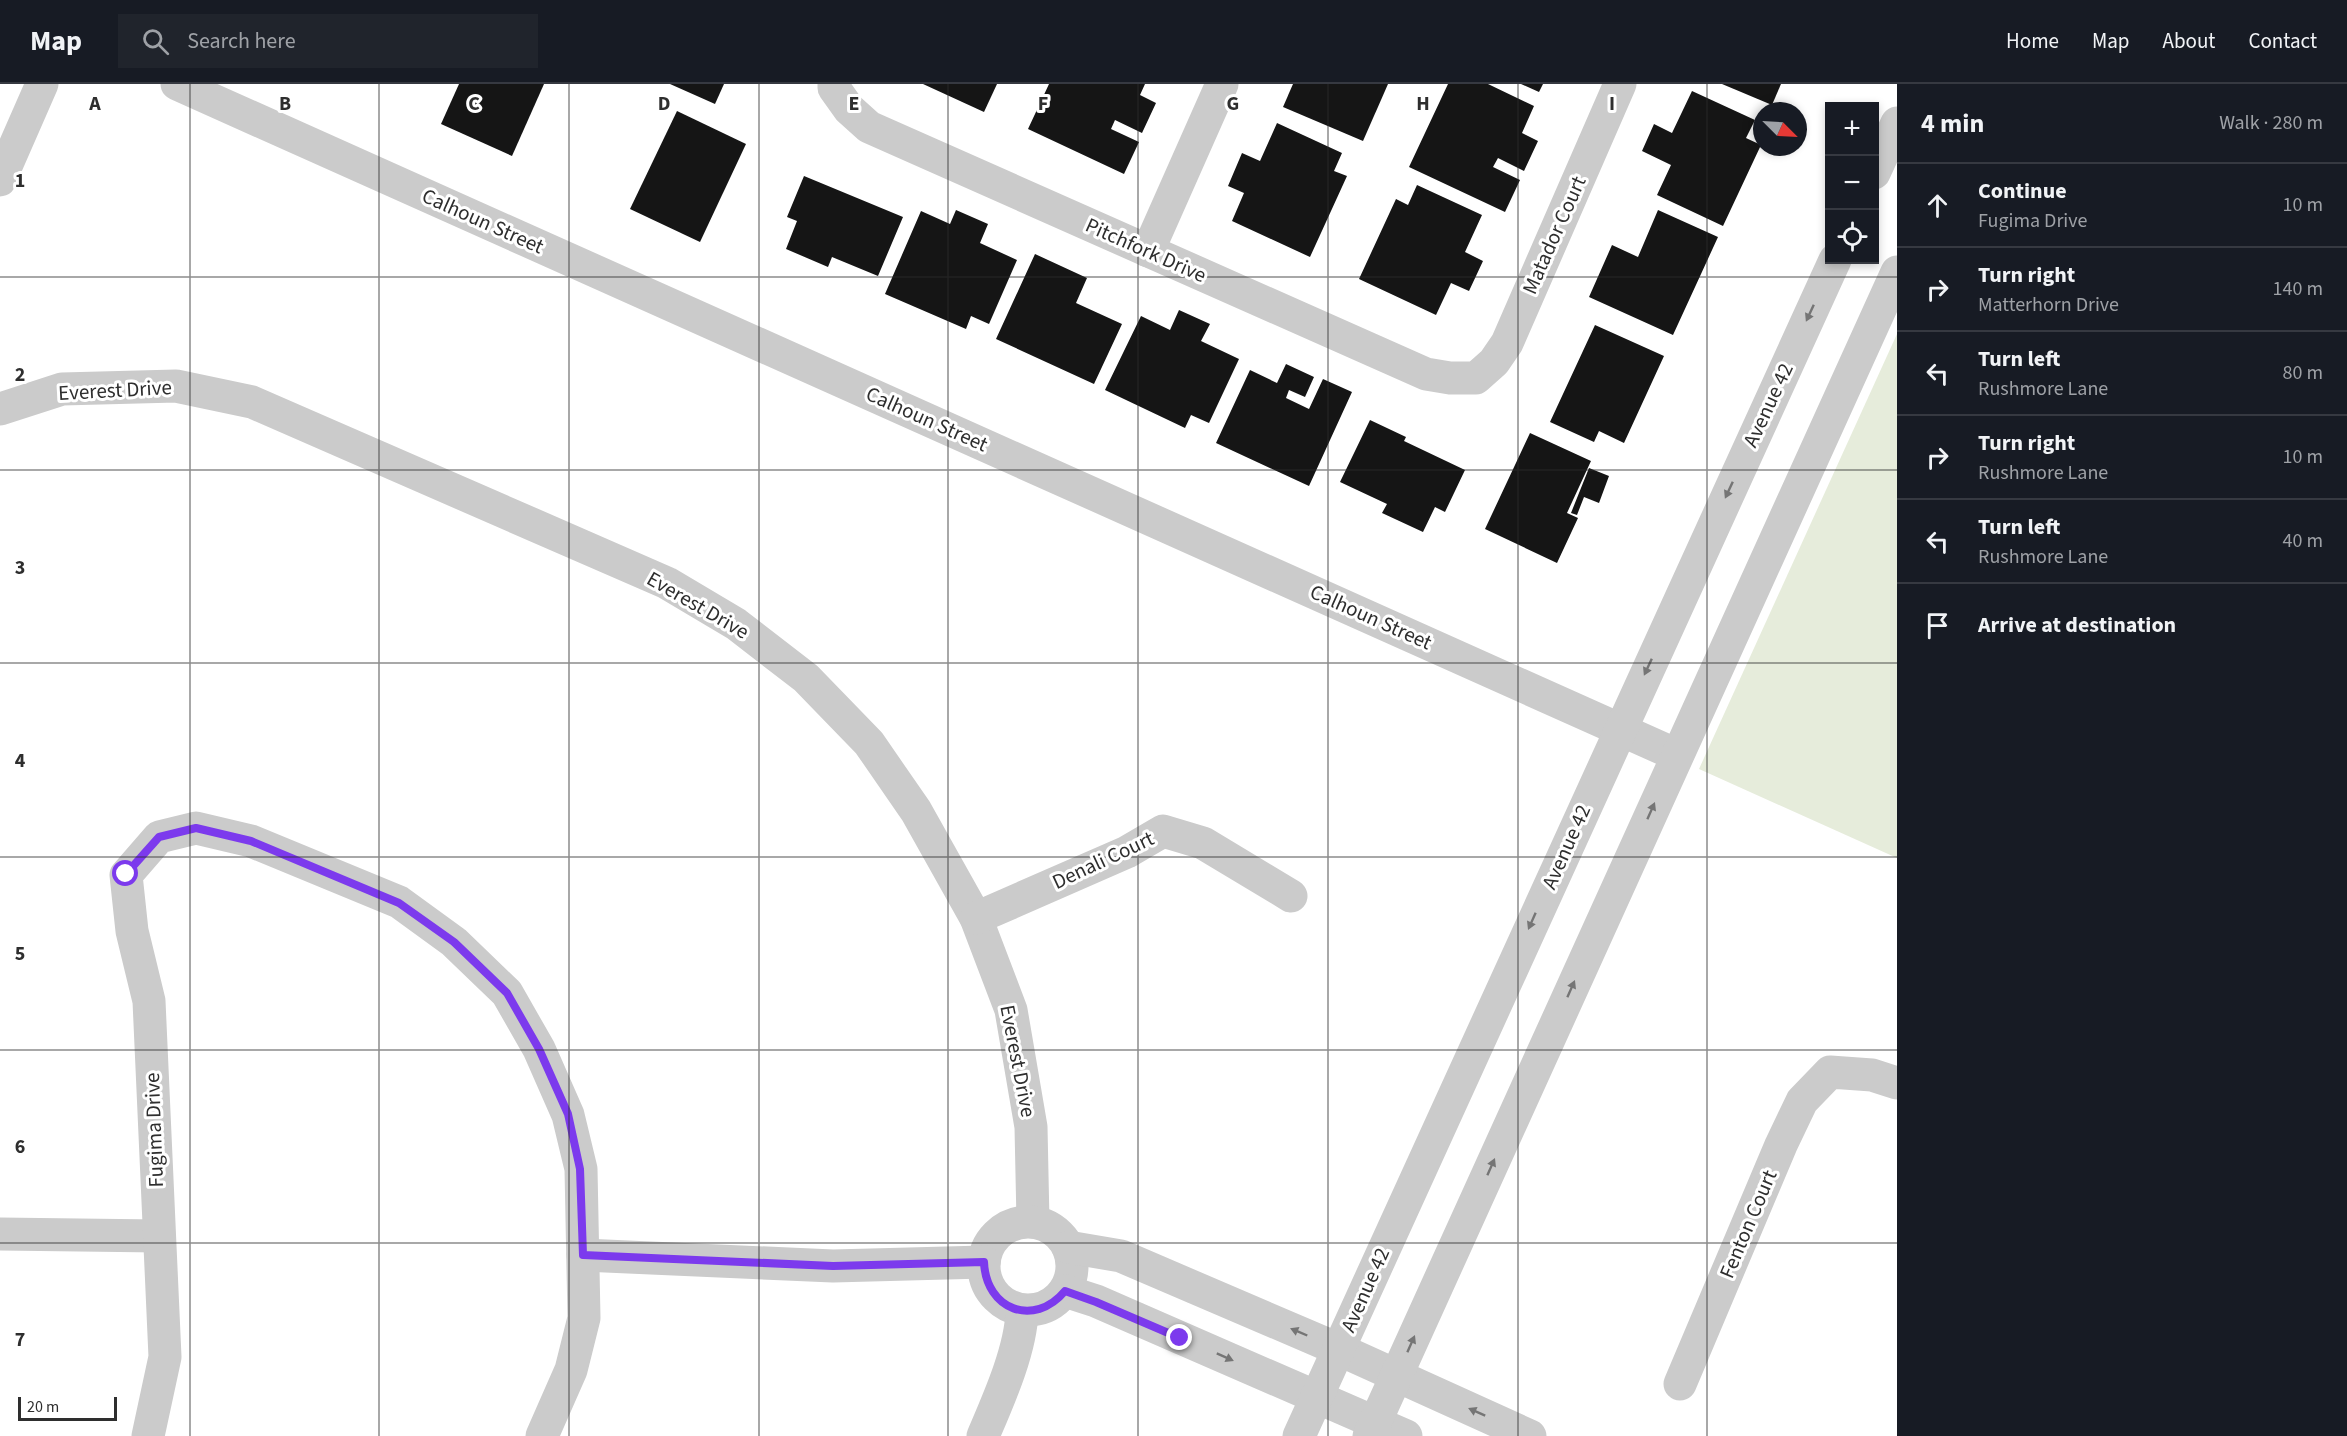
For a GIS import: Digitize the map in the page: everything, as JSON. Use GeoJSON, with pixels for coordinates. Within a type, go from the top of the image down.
{"type":"FeatureCollection","features":[{"type":"Feature","properties":{"kind":"street"},"geometry":{"type":"LineString","coordinates":[[0,180],[42,84]]}},
{"type":"Feature","properties":{"kind":"street","name":"Calhoun Street"},"geometry":{"type":"LineString","coordinates":[[177,84],[1677,755]]}},
{"type":"Feature","properties":{"kind":"street"},"geometry":{"type":"LineString","coordinates":[[1148,251],[1222,84]]}},
{"type":"Feature","properties":{"kind":"street","name":"Matador Court"},"geometry":{"type":"LineString","coordinates":[[1476,378],[1494,362],[1508,343],[1620,84]]}},
{"type":"Feature","properties":{"kind":"street","name":"Pitchfork Drive"},"geometry":{"type":"LineString","coordinates":[[834,86],[849,109],[869,128],[1426,374],[1450,378],[1476,378]]}},
{"type":"Feature","properties":{"kind":"street"},"geometry":{"type":"LineString","coordinates":[[1879,163],[1897,123]]}},
{"type":"Feature","properties":{"kind":"street","name":"Avenue 42"},"geometry":{"type":"LineString","coordinates":[[1299,1436],[1833,264]]}},
{"type":"Feature","properties":{"kind":"street"},"geometry":{"type":"LineString","coordinates":[[1373,1429],[1897,272]]}},
{"type":"Feature","properties":{"kind":"street","name":"Everest Drive"},"geometry":{"type":"LineString","coordinates":[[3,399],[62,389],[176,386],[252,402],[667,583],[736,624],[806,678],[869,743],[916,812],[976,918],[1011,1010],[1030,1127],[1034,1222]]}},
{"type":"Feature","properties":{"kind":"street","name":"Fugima Drive"},"geometry":{"type":"LineString","coordinates":[[148,1436],[165,1357],[149,1001],[132,932],[126,874],[159,837],[196,828],[251,841],[399,903],[454,942],[507,993],[539,1049],[568,1114],[580,1169],[583,1255]]}},
{"type":"Feature","properties":{"kind":"street","name":"Denali Court"},"geometry":{"type":"LineString","coordinates":[[976,918],[1127,852],[1163,831],[1203,843],[1291,897]]}},
{"type":"Feature","properties":{"kind":"street","name":"Fenton Court"},"geometry":{"type":"LineString","coordinates":[[1680,1384],[1781,1145],[1802,1101],[1830,1072],[1872,1075],[1897,1083]]}},
{"type":"Feature","properties":{"kind":"street"},"geometry":{"type":"LineString","coordinates":[[1020,1222],[1034,1222],[1060,1235],[1068,1247],[1072,1269],[1070,1280],[1065,1291],[1057,1300],[1046,1307],[1022,1311],[1009,1307],[989,1289],[984,1276],[987,1248],[995,1236],[1006,1228],[1020,1222]]}},
{"type":"Feature","properties":{"kind":"street"},"geometry":{"type":"LineString","coordinates":[[0,1234],[159,1236]]}},
{"type":"Feature","properties":{"kind":"street"},"geometry":{"type":"LineString","coordinates":[[1068,1247],[1121,1256],[1338,1349],[1530,1436]]}},
{"type":"Feature","properties":{"kind":"street"},"geometry":{"type":"LineString","coordinates":[[542,1436],[572,1371],[584,1318],[583,1255],[833,1266],[984,1262]]}},
{"type":"Feature","properties":{"kind":"street"},"geometry":{"type":"LineString","coordinates":[[1180,1338],[1200,1289]]}},
{"type":"Feature","properties":{"kind":"street"},"geometry":{"type":"LineString","coordinates":[[1065,1291],[1096,1302],[1316,1397],[1373,1429],[1406,1436]]}},
{"type":"Feature","properties":{"kind":"street"},"geometry":{"type":"LineString","coordinates":[[982,1436],[1000,1396],[1016,1346],[1022,1311]]}},
{"type":"Feature","properties":{"kind":"green space"},"geometry":{"type":"Polygon","coordinates":[[[1897,334],[1897,858],[1699,769],[1897,334]]]}},
{"type":"Feature","properties":{"kind":"building"},"geometry":{"type":"Polygon","coordinates":[[[459,84],[544,84],[512,156],[441,124],[459,84]]]}},
{"type":"Feature","properties":{"kind":"building"},"geometry":{"type":"Polygon","coordinates":[[[670,84],[724,84],[715,104],[670,84]]]}},
{"type":"Feature","properties":{"kind":"building"},"geometry":{"type":"Polygon","coordinates":[[[923,84],[997,84],[984,112],[923,84]]]}},
{"type":"Feature","properties":{"kind":"building"},"geometry":{"type":"Polygon","coordinates":[[[1049,84],[1145,84],[1140,95],[1156,103],[1142,133],[1115,120],[1111,129],[1139,142],[1124,174],[1028,129],[1049,84]]]}},
{"type":"Feature","properties":{"kind":"building"},"geometry":{"type":"Polygon","coordinates":[[[1293,84],[1388,84],[1363,141],[1283,107],[1293,84]]]}},
{"type":"Feature","properties":{"kind":"building"},"geometry":{"type":"Polygon","coordinates":[[[1448,84],[1488,84],[1534,106],[1522,133],[1538,141],[1524,171],[1498,158],[1493,167],[1520,180],[1505,212],[1409,167],[1448,84]]]}},
{"type":"Feature","properties":{"kind":"building"},"geometry":{"type":"Polygon","coordinates":[[[1521,84],[1543,84],[1539,92],[1521,84]]]}},
{"type":"Feature","properties":{"kind":"building"},"geometry":{"type":"Polygon","coordinates":[[[1722,84],[1781,84],[1773,102],[1765,102],[1722,84]]]}},
{"type":"Feature","properties":{"kind":"building"},"geometry":{"type":"Polygon","coordinates":[[[1692,91],[1753,119],[1746,138],[1753,141],[1753,156],[1756,156],[1723,226],[1657,195],[1671,165],[1642,151],[1654,124],[1672,133],[1692,91]]]}},
{"type":"Feature","properties":{"kind":"building"},"geometry":{"type":"Polygon","coordinates":[[[677,111],[746,144],[700,242],[630,209],[677,111]]]}},
{"type":"Feature","properties":{"kind":"building"},"geometry":{"type":"Polygon","coordinates":[[[1277,123],[1342,153],[1334,171],[1347,176],[1310,257],[1232,221],[1244,193],[1228,186],[1242,153],[1260,161],[1277,123]]]}},
{"type":"Feature","properties":{"kind":"building"},"geometry":{"type":"Polygon","coordinates":[[[804,176],[903,217],[878,276],[832,257],[828,267],[786,249],[797,221],[787,217],[804,176]]]}},
{"type":"Feature","properties":{"kind":"building"},"geometry":{"type":"Polygon","coordinates":[[[1417,185],[1482,215],[1465,252],[1483,261],[1469,291],[1451,283],[1436,315],[1359,279],[1396,199],[1408,205],[1417,185]]]}},
{"type":"Feature","properties":{"kind":"building"},"geometry":{"type":"Polygon","coordinates":[[[956,210],[988,224],[980,243],[1017,260],[989,324],[971,316],[966,329],[885,294],[921,211],[950,224],[956,210]]]}},
{"type":"Feature","properties":{"kind":"building"},"geometry":{"type":"Polygon","coordinates":[[[1658,210],[1718,237],[1673,335],[1589,297],[1612,245],[1638,257],[1658,210]]]}},
{"type":"Feature","properties":{"kind":"building"},"geometry":{"type":"Polygon","coordinates":[[[1035,254],[1087,278],[1076,303],[1122,324],[1094,384],[996,339],[1035,254]]]}},
{"type":"Feature","properties":{"kind":"building"},"geometry":{"type":"Polygon","coordinates":[[[1179,310],[1210,324],[1201,341],[1239,359],[1209,423],[1191,415],[1185,428],[1105,390],[1141,316],[1170,330],[1179,310]]]}},
{"type":"Feature","properties":{"kind":"building"},"geometry":{"type":"Polygon","coordinates":[[[1595,325],[1664,356],[1624,443],[1599,431],[1594,442],[1550,422],[1595,325]]]}},
{"type":"Feature","properties":{"kind":"building"},"geometry":{"type":"Polygon","coordinates":[[[1286,364],[1314,377],[1305,397],[1289,390],[1286,398],[1309,409],[1323,379],[1352,392],[1309,486],[1216,443],[1250,370],[1277,383],[1286,364]]]}},
{"type":"Feature","properties":{"kind":"building"},"geometry":{"type":"Polygon","coordinates":[[[1370,420],[1406,437],[1404,441],[1465,470],[1445,512],[1435,507],[1423,532],[1382,513],[1387,504],[1340,482],[1370,420]]]}},
{"type":"Feature","properties":{"kind":"building"},"geometry":{"type":"Polygon","coordinates":[[[1530,433],[1591,461],[1567,513],[1578,518],[1557,563],[1485,529],[1530,433]]]}},
{"type":"Feature","properties":{"kind":"building"},"geometry":{"type":"Polygon","coordinates":[[[1589,468],[1609,476],[1599,503],[1584,497],[1577,515],[1571,513],[1589,468]]]}},
{"type":"Feature","properties":{"kind":"route"},"geometry":{"type":"LineString","coordinates":[[126,874],[159,837],[196,828],[251,841],[399,903],[454,942],[507,993],[539,1049],[568,1114],[580,1169],[583,1255],[833,1266],[984,1262],[984,1276],[989,1289],[1009,1307],[1022,1311],[1046,1307],[1065,1291],[1180,1338]]}}]}
